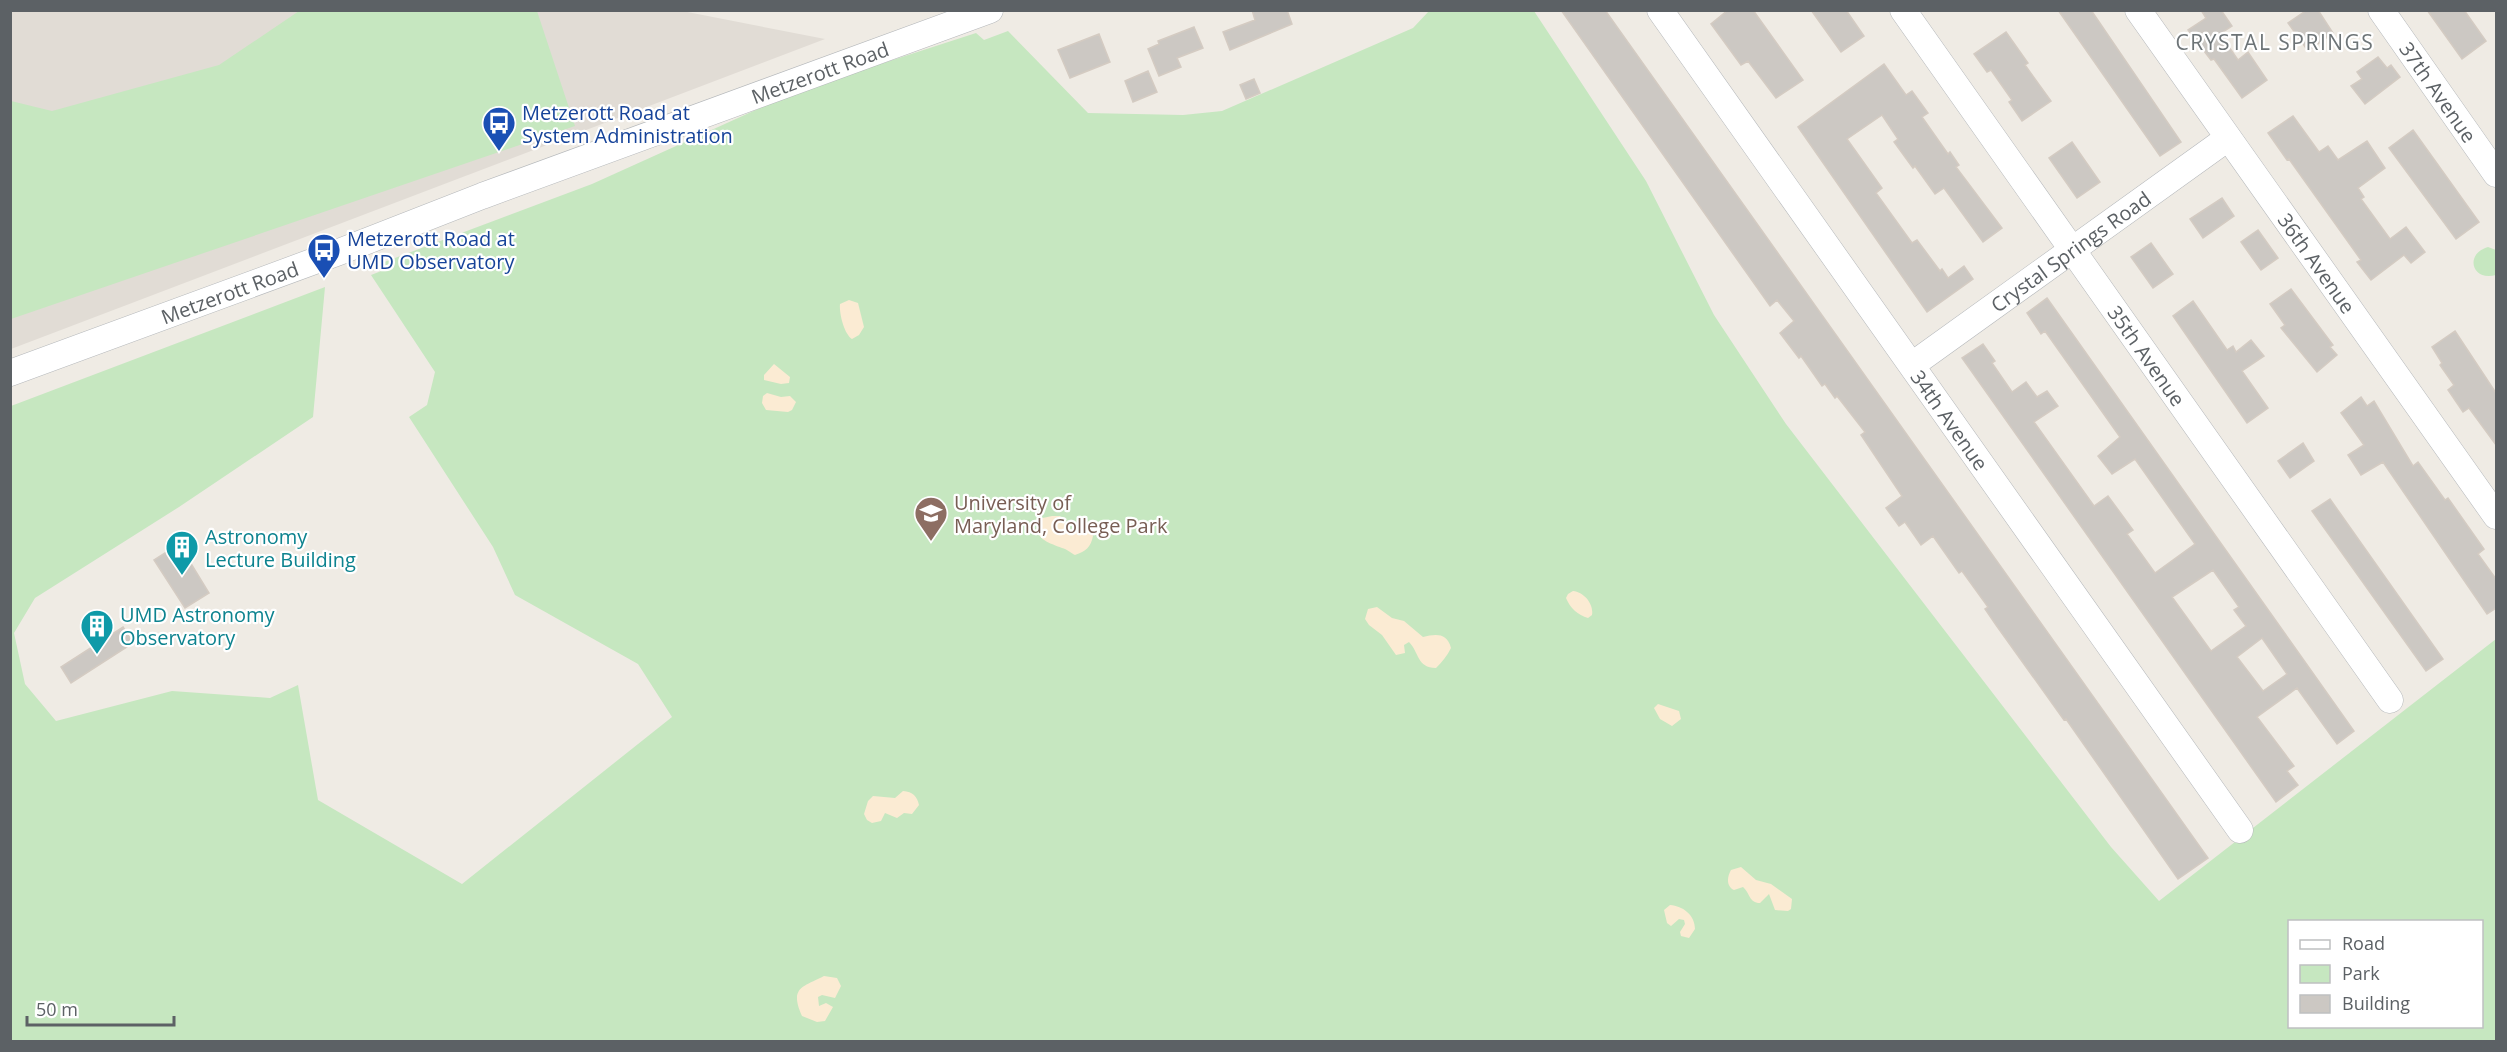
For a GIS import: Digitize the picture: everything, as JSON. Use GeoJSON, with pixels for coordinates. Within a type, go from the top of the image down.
{"type":"FeatureCollection","features":[{"type":"Feature","properties":{"kind":"street","name":"Metzerott Road"},"geometry":{"type":"LineString","coordinates":[[10,374],[339,252],[482,196],[990,10]]}},
{"type":"Feature","properties":{"kind":"street","name":"34th Avenue"},"geometry":{"type":"LineString","coordinates":[[1660,10],[2240,830]]}},
{"type":"Feature","properties":{"kind":"street","name":"35th Avenue"},"geometry":{"type":"LineString","coordinates":[[1903,10],[2390,700]]}},
{"type":"Feature","properties":{"kind":"street","name":"36th Avenue"},"geometry":{"type":"LineString","coordinates":[[2138,10],[2496,516]]}},
{"type":"Feature","properties":{"kind":"street","name":"37th Avenue"},"geometry":{"type":"LineString","coordinates":[[2381,10],[2496,174]]}},
{"type":"Feature","properties":{"kind":"street","name":"Crystal Springs Road"},"geometry":{"type":"LineString","coordinates":[[1912,365],[2229,138]]}},
{"type":"Feature","properties":{"kind":"shaded area"},"geometry":{"type":"Polygon","coordinates":[[[677,10],[825,39],[11,349],[11,11],[677,10]]]}},
{"type":"Feature","properties":{"kind":"green space"},"geometry":{"type":"Polygon","coordinates":[[[299,11],[537,11],[575,126],[11,319],[11,101],[52,111],[219,65],[299,11]]]}},
{"type":"Feature","properties":{"kind":"green space","name":"University of Maryland, College Park"},"geometry":{"type":"Polygon","coordinates":[[[1429,11],[1534,11],[1646,181],[1714,315],[1786,424],[2111,847],[2159,901],[2496,639],[2496,1041],[11,1042],[11,406],[325,287],[313,417],[179,507],[35,598],[14,633],[25,684],[56,721],[172,691],[270,698],[298,685],[318,800],[462,884],[672,717],[638,664],[515,595],[493,547],[409,417],[427,405],[435,372],[371,275],[384,270],[379,264],[592,184],[800,90],[976,33],[984,40],[1008,31],[1088,113],[1183,115],[1222,111],[1413,28],[1429,11]]]}},
{"type":"Feature","properties":{"kind":"green space"},"geometry":{"type":"Polygon","coordinates":[[[2488,247],[2496,250],[2496,275],[2481,275],[2474,266],[2476,255],[2480,250],[2488,247]]]}},
{"type":"Feature","properties":{"kind":"sand"},"geometry":{"type":"Polygon","coordinates":[[[849,300],[858,303],[864,327],[859,335],[852,339],[844,328],[840,308],[840,304],[849,300]]]}},
{"type":"Feature","properties":{"kind":"sand"},"geometry":{"type":"Polygon","coordinates":[[[774,364],[790,377],[789,383],[781,384],[764,380],[764,375],[774,364]]]}},
{"type":"Feature","properties":{"kind":"sand"},"geometry":{"type":"Polygon","coordinates":[[[767,393],[781,397],[790,396],[796,402],[792,410],[788,412],[766,410],[762,403],[763,396],[767,393]]]}},
{"type":"Feature","properties":{"kind":"sand"},"geometry":{"type":"Polygon","coordinates":[[[1060,516],[1072,532],[1082,528],[1089,529],[1093,536],[1091,543],[1075,555],[1042,539],[1037,526],[1038,519],[1060,516]]]}},
{"type":"Feature","properties":{"kind":"sand"},"geometry":{"type":"Polygon","coordinates":[[[1573,591],[1584,596],[1590,603],[1592,615],[1588,618],[1575,611],[1568,602],[1566,598],[1573,591]]]}},
{"type":"Feature","properties":{"kind":"sand"},"geometry":{"type":"Polygon","coordinates":[[[1377,607],[1392,618],[1404,621],[1423,637],[1440,635],[1447,639],[1451,648],[1436,668],[1425,665],[1409,642],[1404,645],[1405,653],[1396,655],[1382,635],[1365,619],[1368,609],[1377,607]]]}},
{"type":"Feature","properties":{"kind":"sand"},"geometry":{"type":"Polygon","coordinates":[[[1658,704],[1679,711],[1681,719],[1672,726],[1660,719],[1654,708],[1658,704]]]}},
{"type":"Feature","properties":{"kind":"sand"},"geometry":{"type":"Polygon","coordinates":[[[903,791],[912,793],[918,802],[919,805],[912,814],[904,813],[897,818],[885,813],[881,821],[872,823],[867,820],[864,814],[868,801],[873,796],[895,798],[903,791]]]}},
{"type":"Feature","properties":{"kind":"sand"},"geometry":{"type":"Polygon","coordinates":[[[1741,867],[1756,880],[1771,884],[1792,899],[1791,909],[1788,911],[1775,910],[1769,894],[1760,903],[1756,903],[1743,887],[1734,890],[1731,888],[1728,878],[1731,870],[1741,867]]]}},
{"type":"Feature","properties":{"kind":"sand"},"geometry":{"type":"Polygon","coordinates":[[[1670,905],[1684,909],[1693,919],[1695,929],[1689,938],[1681,936],[1684,920],[1679,919],[1671,926],[1667,923],[1664,910],[1670,905]]]}},
{"type":"Feature","properties":{"kind":"sand"},"geometry":{"type":"Polygon","coordinates":[[[824,976],[837,978],[841,986],[835,998],[822,995],[818,997],[819,1006],[826,1003],[833,1007],[825,1021],[817,1022],[802,1016],[797,999],[800,989],[824,976]]]}},
{"type":"Feature","properties":{"kind":"building"},"geometry":{"type":"Polygon","coordinates":[[[1252,10],[1287,10],[1292,24],[1230,50],[1223,32],[1255,20],[1252,10]]]}},
{"type":"Feature","properties":{"kind":"building"},"geometry":{"type":"Polygon","coordinates":[[[1561,10],[1605,10],[2208,858],[2178,879],[2066,719],[2064,720],[1996,625],[1985,609],[1988,607],[1962,571],[1959,573],[1933,536],[1921,545],[1905,522],[1899,526],[1886,508],[1902,496],[1861,435],[1865,432],[1837,396],[1835,398],[1825,384],[1822,386],[1801,356],[1799,358],[1780,333],[1794,321],[1777,300],[1770,306],[1561,10]]]}},
{"type":"Feature","properties":{"kind":"building"},"geometry":{"type":"Polygon","coordinates":[[[1728,10],[1753,10],[1803,80],[1776,98],[1748,61],[1741,65],[1711,24],[1728,10]]]}},
{"type":"Feature","properties":{"kind":"building"},"geometry":{"type":"Polygon","coordinates":[[[1811,10],[1846,10],[1864,36],[1841,52],[1811,10]]]}},
{"type":"Feature","properties":{"kind":"building"},"geometry":{"type":"Polygon","coordinates":[[[2058,10],[2091,10],[2181,142],[2160,156],[2058,10]]]}},
{"type":"Feature","properties":{"kind":"building"},"geometry":{"type":"Polygon","coordinates":[[[2201,10],[2221,10],[2232,26],[2220,34],[2238,60],[2248,52],[2267,80],[2242,98],[2214,59],[2211,60],[2188,30],[2206,18],[2201,10]]]}},
{"type":"Feature","properties":{"kind":"building"},"geometry":{"type":"Polygon","coordinates":[[[2307,10],[2318,10],[2333,33],[2308,51],[2288,23],[2307,10]]]}},
{"type":"Feature","properties":{"kind":"building"},"geometry":{"type":"Polygon","coordinates":[[[2427,10],[2464,10],[2486,41],[2462,59],[2427,10]]]}},
{"type":"Feature","properties":{"kind":"building"},"geometry":{"type":"Polygon","coordinates":[[[1194,27],[1203,48],[1177,58],[1181,67],[1159,76],[1148,49],[1159,44],[1158,41],[1194,27]]]}},
{"type":"Feature","properties":{"kind":"building"},"geometry":{"type":"Polygon","coordinates":[[[2006,32],[2028,63],[2025,65],[2051,101],[2022,121],[2009,102],[2012,100],[1991,70],[1987,72],[1974,54],[2006,32]]]}},
{"type":"Feature","properties":{"kind":"building"},"geometry":{"type":"Polygon","coordinates":[[[1099,34],[1110,62],[1070,78],[1058,50],[1099,34]]]}},
{"type":"Feature","properties":{"kind":"building"},"geometry":{"type":"Polygon","coordinates":[[[2378,57],[2387,68],[2391,65],[2400,77],[2365,104],[2351,86],[2362,79],[2357,72],[2378,57]]]}},
{"type":"Feature","properties":{"kind":"building"},"geometry":{"type":"Polygon","coordinates":[[[1884,64],[1906,95],[1912,91],[1928,113],[1922,117],[1948,154],[1950,152],[1959,165],[1956,167],[2002,228],[1983,242],[1944,188],[1935,194],[1915,166],[1913,168],[1894,142],[1898,139],[1882,115],[1847,139],[1882,188],[1876,193],[1912,243],[1917,240],[1948,278],[1964,266],[1973,279],[1927,312],[1798,127],[1884,64]]]}},
{"type":"Feature","properties":{"kind":"building"},"geometry":{"type":"Polygon","coordinates":[[[1148,71],[1157,92],[1133,102],[1125,81],[1148,71]]]}},
{"type":"Feature","properties":{"kind":"building"},"geometry":{"type":"Polygon","coordinates":[[[1254,79],[1260,93],[1246,99],[1240,85],[1254,79]]]}},
{"type":"Feature","properties":{"kind":"building"},"geometry":{"type":"Polygon","coordinates":[[[2293,116],[2319,152],[2328,146],[2338,160],[2367,141],[2385,168],[2358,188],[2364,197],[2361,199],[2390,239],[2406,227],[2425,252],[2411,263],[2404,255],[2371,280],[2357,262],[2361,260],[2268,133],[2293,116]]]}},
{"type":"Feature","properties":{"kind":"building"},"geometry":{"type":"Polygon","coordinates":[[[2413,130],[2479,222],[2456,239],[2389,148],[2413,130]]]}},
{"type":"Feature","properties":{"kind":"building"},"geometry":{"type":"Polygon","coordinates":[[[2072,142],[2100,182],[2077,198],[2049,158],[2072,142]]]}},
{"type":"Feature","properties":{"kind":"building"},"geometry":{"type":"Polygon","coordinates":[[[2222,198],[2234,216],[2203,238],[2190,219],[2222,198]]]}},
{"type":"Feature","properties":{"kind":"building"},"geometry":{"type":"Polygon","coordinates":[[[2258,230],[2278,258],[2261,270],[2241,242],[2258,230]]]}},
{"type":"Feature","properties":{"kind":"building"},"geometry":{"type":"Polygon","coordinates":[[[2151,243],[2173,274],[2153,288],[2131,257],[2151,243]]]}},
{"type":"Feature","properties":{"kind":"building"},"geometry":{"type":"Polygon","coordinates":[[[2291,289],[2333,345],[2330,347],[2337,355],[2317,372],[2281,328],[2285,325],[2270,304],[2291,289]]]}},
{"type":"Feature","properties":{"kind":"building"},"geometry":{"type":"Polygon","coordinates":[[[2047,298],[2354,731],[2337,744],[2297,688],[2257,717],[2294,766],[2287,771],[2298,785],[2276,802],[1962,358],[1983,344],[1995,361],[1992,363],[2012,392],[2026,382],[2037,397],[2047,391],[2058,406],[2034,422],[2094,506],[2108,496],[2133,530],[2127,534],[2155,573],[2195,544],[2135,459],[2112,474],[2098,456],[2120,437],[2045,331],[2041,334],[2027,313],[2047,298]],[[2213,570],[2172,597],[2211,651],[2246,626],[2234,610],[2239,607],[2213,570]],[[2262,638],[2237,657],[2263,691],[2287,674],[2262,638]]]}},
{"type":"Feature","properties":{"kind":"building"},"geometry":{"type":"Polygon","coordinates":[[[2193,301],[2227,350],[2233,346],[2236,352],[2251,340],[2264,356],[2242,371],[2268,408],[2247,423],[2173,316],[2193,301]]]}},
{"type":"Feature","properties":{"kind":"building"},"geometry":{"type":"Polygon","coordinates":[[[2455,331],[2496,393],[2496,445],[2469,408],[2463,412],[2448,390],[2454,385],[2440,365],[2442,363],[2432,347],[2455,331]]]}},
{"type":"Feature","properties":{"kind":"building"},"geometry":{"type":"Polygon","coordinates":[[[2361,397],[2367,406],[2374,401],[2413,466],[2418,462],[2445,500],[2448,498],[2484,549],[2478,554],[2496,579],[2496,608],[2487,614],[2383,462],[2361,475],[2348,455],[2364,445],[2341,413],[2361,397]]]}},
{"type":"Feature","properties":{"kind":"building"},"geometry":{"type":"Polygon","coordinates":[[[2303,443],[2314,461],[2290,478],[2278,461],[2303,443]]]}},
{"type":"Feature","properties":{"kind":"building"},"geometry":{"type":"Polygon","coordinates":[[[2330,499],[2443,659],[2426,671],[2312,511],[2330,499]]]}},
{"type":"Feature","properties":{"kind":"building","name":"Astronomy Lecture Building"},"geometry":{"type":"Polygon","coordinates":[[[179,544],[209,593],[185,608],[154,560],[179,544]]]}},
{"type":"Feature","properties":{"kind":"building","name":"UMD Astronomy Observatory"},"geometry":{"type":"Polygon","coordinates":[[[123,627],[133,643],[71,683],[61,667],[123,627]]]}},
{"type":"Feature","properties":{"kind":"place","name":"Metzerott Road at System Administration"},"geometry":{"type":"Point","coordinates":[499,152]}},
{"type":"Feature","properties":{"kind":"place","name":"Metzerott Road at UMD Observatory"},"geometry":{"type":"Point","coordinates":[324,279]}},
{"type":"Feature","properties":{"kind":"place","name":"University of Maryland, College Park"},"geometry":{"type":"Point","coordinates":[931,542]}},
{"type":"Feature","properties":{"kind":"place","name":"Astronomy Lecture Building"},"geometry":{"type":"Point","coordinates":[182,576]}},
{"type":"Feature","properties":{"kind":"place","name":"UMD Astronomy Observatory"},"geometry":{"type":"Point","coordinates":[97,655]}},
{"type":"Feature","properties":{"kind":"district","name":"CRYSTAL SPRINGS"},"geometry":{"type":"Point","coordinates":[2275,42]}}]}
